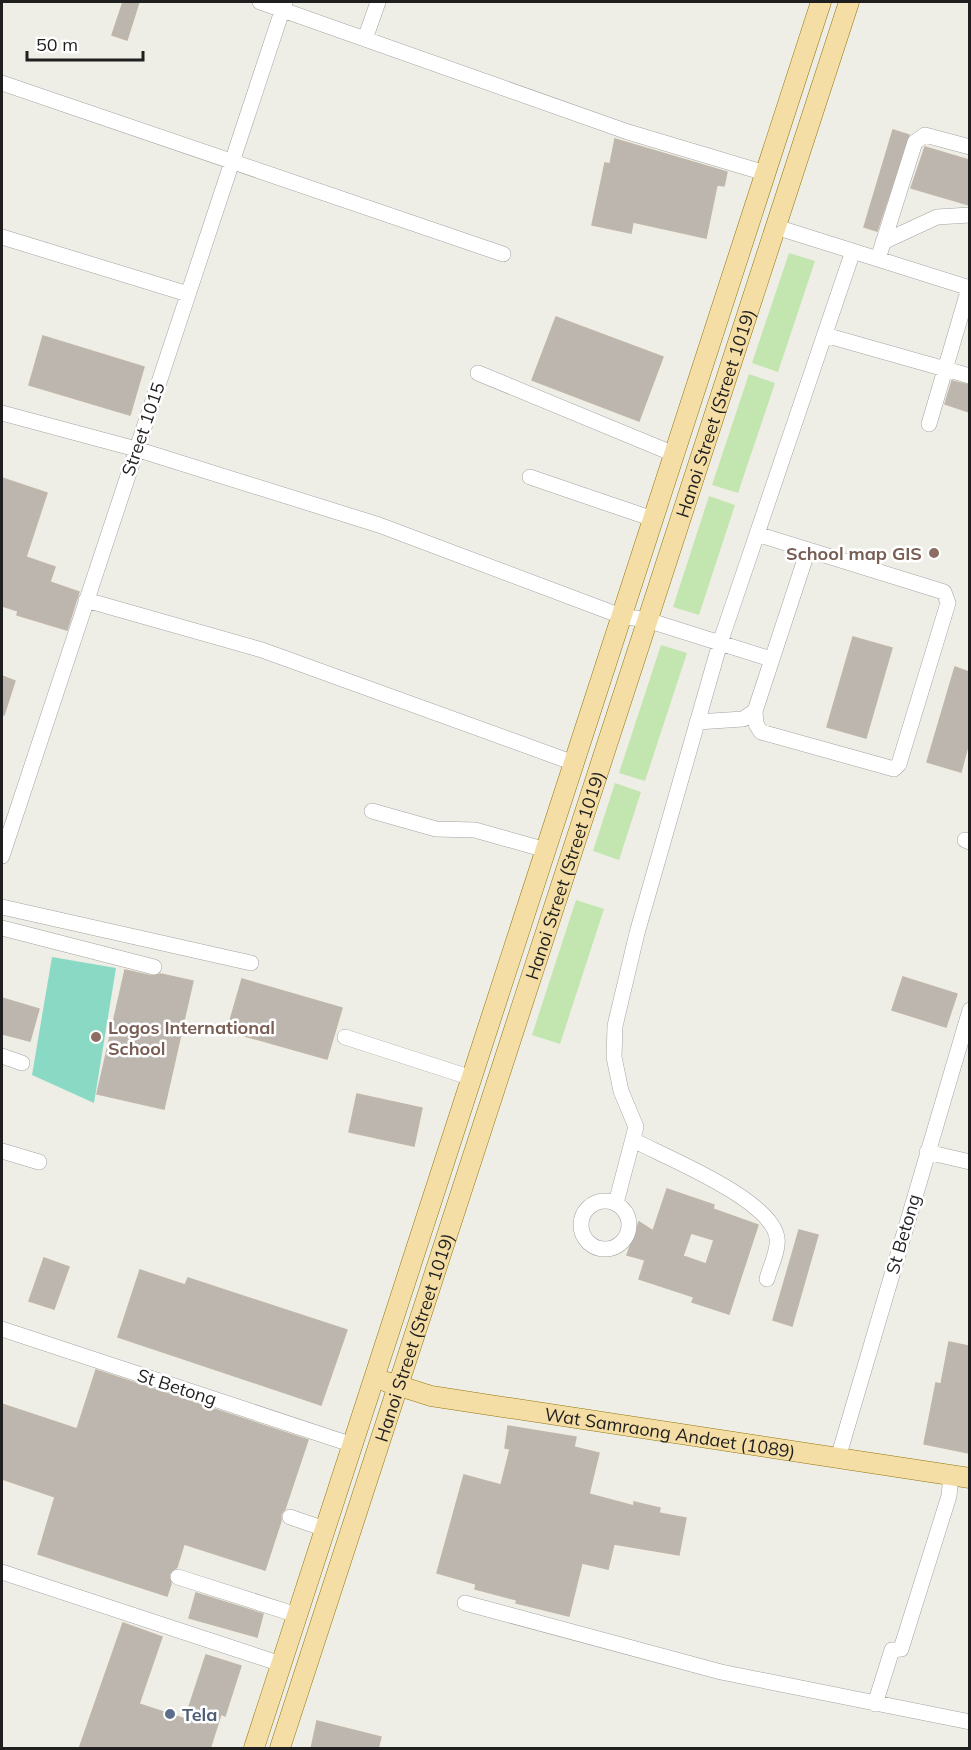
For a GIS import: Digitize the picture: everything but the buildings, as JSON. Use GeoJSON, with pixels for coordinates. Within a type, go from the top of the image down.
{"type":"FeatureCollection","features":[{"type":"Feature","properties":{"kind":"main road","name":"Hanoi Street (Street 1019)"},"geometry":{"type":"LineString","coordinates":[[254,1749],[821,2]]}},
{"type":"Feature","properties":{"kind":"main road","name":"Hanoi Street (Street 1019)"},"geometry":{"type":"LineString","coordinates":[[280,1749],[849,2]]}},
{"type":"Feature","properties":{"kind":"main road","name":"Wat Samraong Andaet (1089)"},"geometry":{"type":"LineString","coordinates":[[374,1378],[431,1396],[960,1476]]}},
{"type":"Feature","properties":{"kind":"street"},"geometry":{"type":"LineString","coordinates":[[260,2],[284,6],[365,39],[628,132],[765,173]]}},
{"type":"Feature","properties":{"kind":"street"},"geometry":{"type":"LineString","coordinates":[[365,39],[378,2]]}},
{"type":"Feature","properties":{"kind":"street","name":"Street 1015"},"geometry":{"type":"LineString","coordinates":[[2,856],[284,6]]}},
{"type":"Feature","properties":{"kind":"street"},"geometry":{"type":"LineString","coordinates":[[2,83],[503,254]]}},
{"type":"Feature","properties":{"kind":"street"},"geometry":{"type":"LineString","coordinates":[[878,260],[915,142],[925,135],[969,147]]}},
{"type":"Feature","properties":{"kind":"street"},"geometry":{"type":"LineString","coordinates":[[883,242],[937,218],[969,215]]}},
{"type":"Feature","properties":{"kind":"street"},"geometry":{"type":"LineString","coordinates":[[776,227],[969,288],[929,424]]}},
{"type":"Feature","properties":{"kind":"street"},"geometry":{"type":"LineString","coordinates":[[2,237],[188,294]]}},
{"type":"Feature","properties":{"kind":"street"},"geometry":{"type":"LineString","coordinates":[[616,1203],[635,1141],[636,1127],[621,1091],[614,1057],[615,1026],[637,933],[720,643],[853,251]]}},
{"type":"Feature","properties":{"kind":"street"},"geometry":{"type":"LineString","coordinates":[[825,335],[969,376]]}},
{"type":"Feature","properties":{"kind":"street"},"geometry":{"type":"LineString","coordinates":[[478,373],[674,454]]}},
{"type":"Feature","properties":{"kind":"street"},"geometry":{"type":"LineString","coordinates":[[2,413],[136,449],[379,525],[621,615],[647,620],[771,659]]}},
{"type":"Feature","properties":{"kind":"street"},"geometry":{"type":"LineString","coordinates":[[530,477],[653,519]]}},
{"type":"Feature","properties":{"kind":"street"},"geometry":{"type":"LineString","coordinates":[[757,534],[944,592],[947,597],[948,603],[899,764],[894,769],[886,769],[761,732],[756,724],[755,711],[808,550]]}},
{"type":"Feature","properties":{"kind":"street"},"geometry":{"type":"LineString","coordinates":[[86,600],[262,650],[574,763]]}},
{"type":"Feature","properties":{"kind":"street"},"geometry":{"type":"LineString","coordinates":[[697,722],[742,719],[755,711]]}},
{"type":"Feature","properties":{"kind":"street"},"geometry":{"type":"LineString","coordinates":[[372,811],[436,829],[475,830],[546,850]]}},
{"type":"Feature","properties":{"kind":"street"},"geometry":{"type":"LineString","coordinates":[[2,907],[251,963]]}},
{"type":"Feature","properties":{"kind":"street"},"geometry":{"type":"LineString","coordinates":[[2,928],[154,967]]}},
{"type":"Feature","properties":{"kind":"street","name":"St Betong"},"geometry":{"type":"LineString","coordinates":[[838,1458],[927,1152],[963,1053],[969,1010]]}},
{"type":"Feature","properties":{"kind":"street"},"geometry":{"type":"LineString","coordinates":[[345,1037],[472,1078]]}},
{"type":"Feature","properties":{"kind":"street"},"geometry":{"type":"LineString","coordinates":[[2,1056],[22,1063]]}},
{"type":"Feature","properties":{"kind":"street"},"geometry":{"type":"LineString","coordinates":[[635,1141],[714,1180],[749,1201],[774,1227],[778,1241],[767,1279]]}},
{"type":"Feature","properties":{"kind":"street"},"geometry":{"type":"LineString","coordinates":[[2,1150],[39,1162]]}},
{"type":"Feature","properties":{"kind":"street"},"geometry":{"type":"LineString","coordinates":[[927,1152],[969,1162]]}},
{"type":"Feature","properties":{"kind":"street","name":"St Betong"},"geometry":{"type":"LineString","coordinates":[[2,1329],[353,1445]]}},
{"type":"Feature","properties":{"kind":"street"},"geometry":{"type":"LineString","coordinates":[[875,1704],[892,1650],[901,1649],[950,1497],[960,1476]]}},
{"type":"Feature","properties":{"kind":"street"},"geometry":{"type":"LineString","coordinates":[[290,1517],[325,1529]]}},
{"type":"Feature","properties":{"kind":"street"},"geometry":{"type":"LineString","coordinates":[[2,1572],[282,1664]]}},
{"type":"Feature","properties":{"kind":"street"},"geometry":{"type":"LineString","coordinates":[[178,1577],[297,1615]]}},
{"type":"Feature","properties":{"kind":"street"},"geometry":{"type":"LineString","coordinates":[[465,1603],[721,1672],[969,1722]]}},
{"type":"Feature","properties":{"kind":"green space"},"geometry":{"type":"Polygon","coordinates":[[[789,253],[815,261],[778,372],[752,363],[789,253]]]}},
{"type":"Feature","properties":{"kind":"green space"},"geometry":{"type":"Polygon","coordinates":[[[749,374],[775,383],[738,493],[712,485],[749,374]]]}},
{"type":"Feature","properties":{"kind":"green space"},"geometry":{"type":"Polygon","coordinates":[[[709,496],[735,505],[699,615],[673,607],[709,496]]]}},
{"type":"Feature","properties":{"kind":"green space"},"geometry":{"type":"Polygon","coordinates":[[[661,645],[687,653],[645,781],[619,773],[661,645]]]}},
{"type":"Feature","properties":{"kind":"green space"},"geometry":{"type":"Polygon","coordinates":[[[615,783],[641,792],[619,860],[593,851],[615,783]]]}},
{"type":"Feature","properties":{"kind":"green space"},"geometry":{"type":"Polygon","coordinates":[[[576,900],[604,909],[560,1044],[532,1035],[576,900]]]}},
{"type":"Feature","properties":{"kind":"green space"},"geometry":{"type":"Polygon","coordinates":[[[52,957],[116,968],[94,1103],[32,1075],[52,957]]]}},
{"type":"Feature","properties":{"kind":"place","name":"School map GIS"},"geometry":{"type":"Point","coordinates":[934,553]}},
{"type":"Feature","properties":{"kind":"place","name":"Logos International School"},"geometry":{"type":"Point","coordinates":[96,1037]}},
{"type":"Feature","properties":{"kind":"place","name":"Tela"},"geometry":{"type":"Point","coordinates":[170,1714]}}]}
